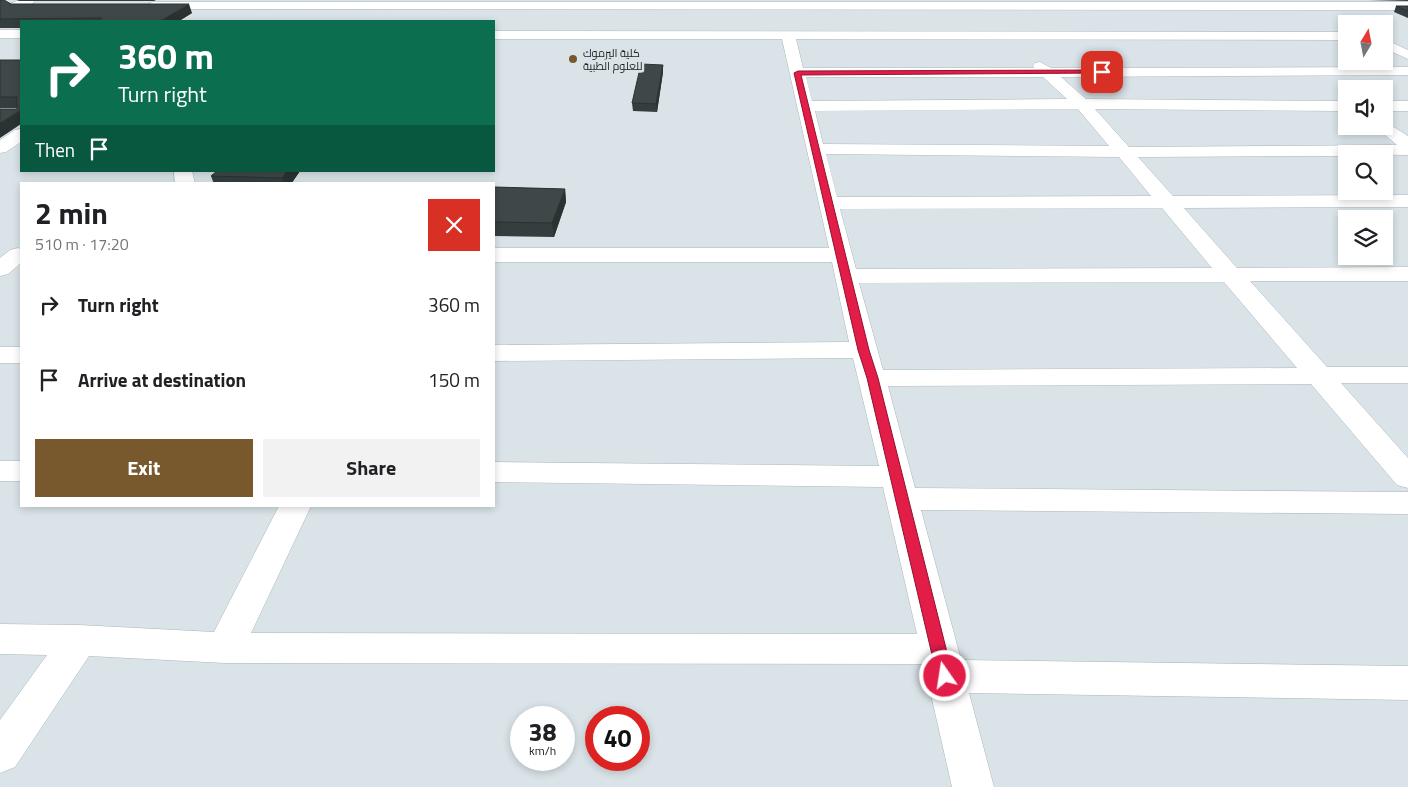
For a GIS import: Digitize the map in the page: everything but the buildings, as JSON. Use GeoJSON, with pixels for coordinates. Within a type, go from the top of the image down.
{"type":"FeatureCollection","features":[{"type":"Feature","properties":{"kind":"street"},"geometry":{"type":"LineString","coordinates":[[0,14],[29,0]]}},
{"type":"Feature","properties":{"kind":"street"},"geometry":{"type":"LineString","coordinates":[[0,2],[9,2],[15,7],[44,7]]}},
{"type":"Feature","properties":{"kind":"street"},"geometry":{"type":"LineString","coordinates":[[233,16],[252,3]]}},
{"type":"Feature","properties":{"kind":"street"},"geometry":{"type":"LineString","coordinates":[[141,6],[252,3],[477,3],[702,16],[788,35],[1338,36]]}},
{"type":"Feature","properties":{"kind":"street"},"geometry":{"type":"LineString","coordinates":[[463,20],[477,3]]}},
{"type":"Feature","properties":{"kind":"street"},"geometry":{"type":"LineString","coordinates":[[495,35],[702,16],[921,3],[1362,3],[1408,6]]}},
{"type":"Feature","properties":{"kind":"street"},"geometry":{"type":"LineString","coordinates":[[921,3],[943,35]]}},
{"type":"Feature","properties":{"kind":"street"},"geometry":{"type":"LineString","coordinates":[[1140,3],[1190,36]]}},
{"type":"Feature","properties":{"kind":"street"},"geometry":{"type":"LineString","coordinates":[[1362,3],[1400,20]]}},
{"type":"Feature","properties":{"kind":"street"},"geometry":{"type":"LineString","coordinates":[[846,6],[857,35]]}},
{"type":"Feature","properties":{"kind":"street"},"geometry":{"type":"LineString","coordinates":[[0,34],[20,34]]}},
{"type":"Feature","properties":{"kind":"street"},"geometry":{"type":"LineString","coordinates":[[788,35],[973,787]]}},
{"type":"Feature","properties":{"kind":"street"},"geometry":{"type":"LineString","coordinates":[[1012,35],[1046,72],[1082,104],[1408,478]]}},
{"type":"Feature","properties":{"kind":"street"},"geometry":{"type":"LineString","coordinates":[[1239,36],[1338,99]]}},
{"type":"Feature","properties":{"kind":"street"},"geometry":{"type":"LineString","coordinates":[[1302,36],[1360,71]]}},
{"type":"Feature","properties":{"kind":"street"},"geometry":{"type":"LineString","coordinates":[[1393,36],[1400,36]]}},
{"type":"Feature","properties":{"kind":"street"},"geometry":{"type":"LineString","coordinates":[[1393,48],[1408,56]]}},
{"type":"Feature","properties":{"kind":"street"},"geometry":{"type":"LineString","coordinates":[[1195,71],[1240,105]]}},
{"type":"Feature","properties":{"kind":"street"},"geometry":{"type":"LineString","coordinates":[[798,73],[1408,71]]}},
{"type":"Feature","properties":{"kind":"street"},"geometry":{"type":"LineString","coordinates":[[806,106],[1338,105]]}},
{"type":"Feature","properties":{"kind":"street"},"geometry":{"type":"LineString","coordinates":[[1393,106],[1408,106]]}},
{"type":"Feature","properties":{"kind":"street"},"geometry":{"type":"LineString","coordinates":[[1393,134],[1408,144]]}},
{"type":"Feature","properties":{"kind":"street"},"geometry":{"type":"LineString","coordinates":[[0,148],[20,135]]}},
{"type":"Feature","properties":{"kind":"street"},"geometry":{"type":"LineString","coordinates":[[816,149],[1123,152],[1408,150]]}},
{"type":"Feature","properties":{"kind":"street"},"geometry":{"type":"LineString","coordinates":[[829,203],[1408,201]]}},
{"type":"Feature","properties":{"kind":"street"},"geometry":{"type":"LineString","coordinates":[[0,269],[13,254]]}},
{"type":"Feature","properties":{"kind":"street"},"geometry":{"type":"LineString","coordinates":[[495,255],[844,265],[1230,273],[1408,274]]}},
{"type":"Feature","properties":{"kind":"street"},"geometry":{"type":"LineString","coordinates":[[495,353],[864,350]]}},
{"type":"Feature","properties":{"kind":"street"},"geometry":{"type":"LineString","coordinates":[[0,355],[20,355]]}},
{"type":"Feature","properties":{"kind":"street"},"geometry":{"type":"LineString","coordinates":[[872,378],[1408,376]]}},
{"type":"Feature","properties":{"kind":"street"},"geometry":{"type":"LineString","coordinates":[[0,471],[20,471]]}},
{"type":"Feature","properties":{"kind":"street"},"geometry":{"type":"LineString","coordinates":[[495,472],[899,488],[1408,502]]}},
{"type":"Feature","properties":{"kind":"street"},"geometry":{"type":"LineString","coordinates":[[226,648],[296,507]]}},
{"type":"Feature","properties":{"kind":"street"},"geometry":{"type":"LineString","coordinates":[[0,639],[79,640],[226,648],[942,663],[1408,683]]}},
{"type":"Feature","properties":{"kind":"street"},"geometry":{"type":"LineString","coordinates":[[0,754],[79,640]]}},
{"type":"Feature","properties":{"kind":"place","name":"كلية اليرموك للعلوم الطبية"},"geometry":{"type":"Point","coordinates":[573,59]}},
{"type":"Feature","properties":{"kind":"route"},"geometry":{"type":"LineString","coordinates":[[945,676],[798,73],[1102,72]]}}]}
